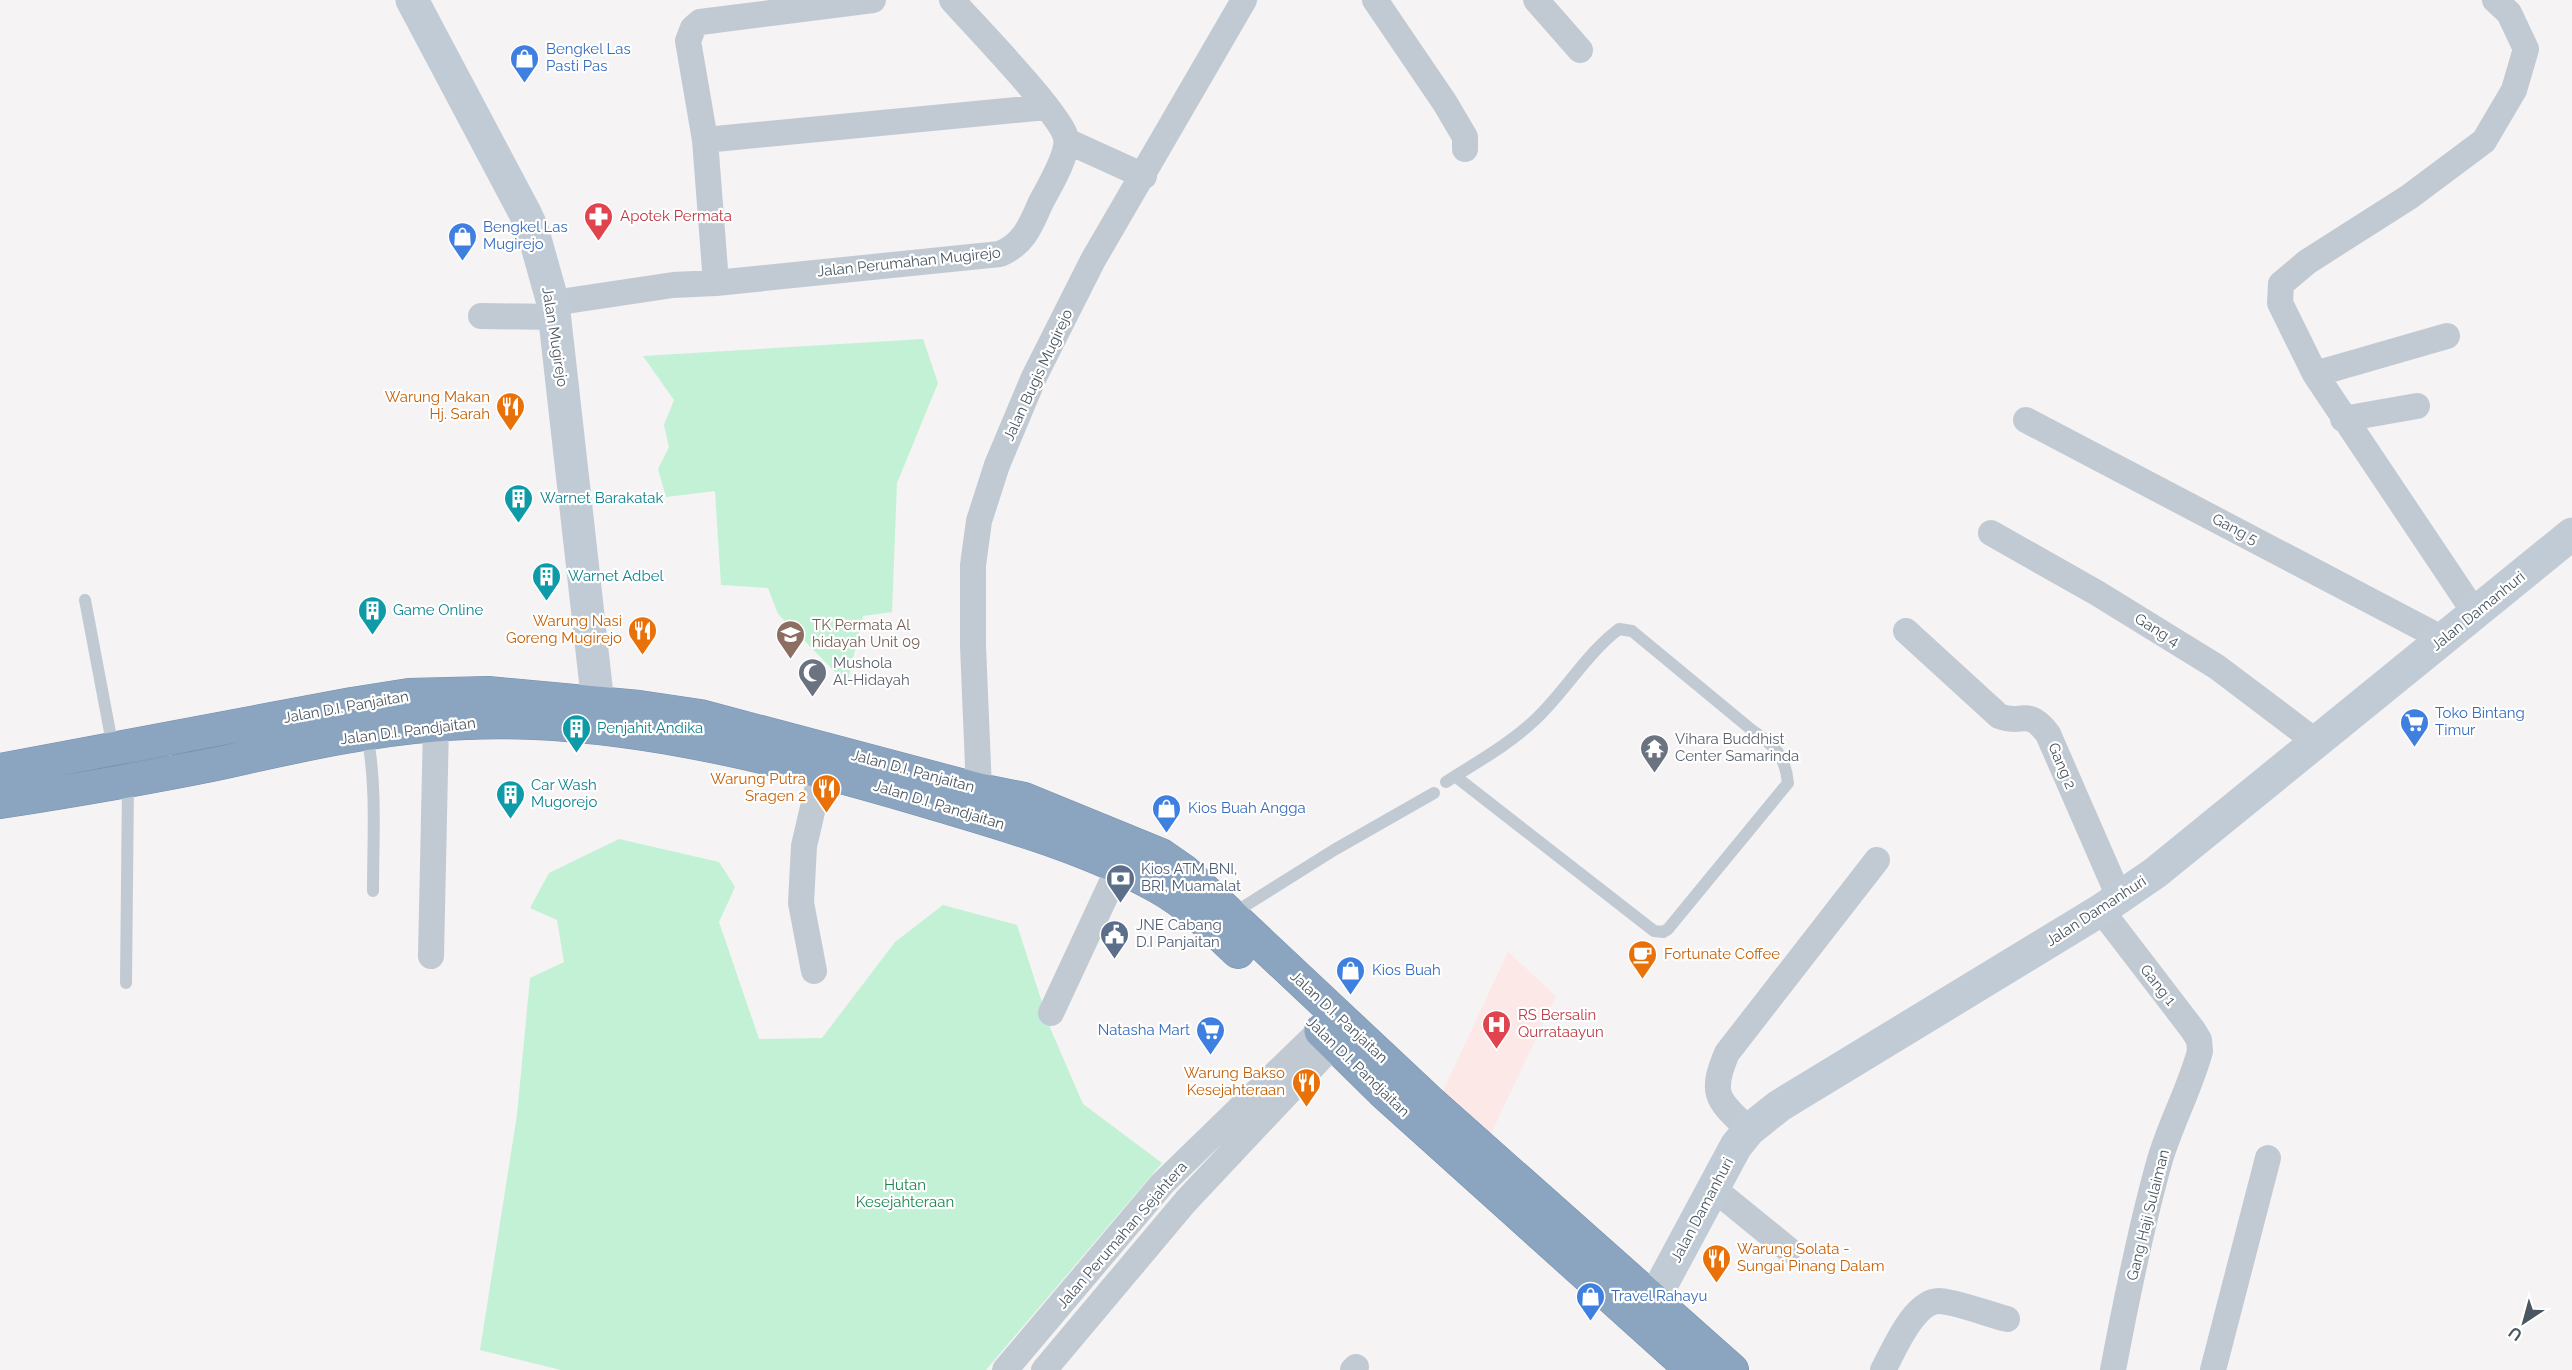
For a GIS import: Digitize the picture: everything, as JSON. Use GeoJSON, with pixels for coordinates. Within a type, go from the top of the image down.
{"type":"FeatureCollection","features":[{"type":"Feature","properties":{"kind":"highway","name":"Jalan D.I. Panjaitan"},"geometry":{"type":"LineString","coordinates":[[0,770],[409,695],[488,693],[600,717],[639,707],[700,716],[980,790],[1024,799],[1161,855],[1184,871],[1231,915],[1336,1029]]}},
{"type":"Feature","properties":{"kind":"highway","name":"Jalan D.I. Pandjaitan"},"geometry":{"type":"LineString","coordinates":[[0,802],[128,782],[367,732],[436,724],[600,717],[694,743],[871,784],[1014,828],[1119,867],[1161,889],[1212,927],[1336,1029],[1382,1091],[1647,1313],[1732,1370]]}},
{"type":"Feature","properties":{"kind":"highway","name":"Jalan D.I. Pandjaitan"},"geometry":{"type":"LineString","coordinates":[[1647,1313],[1692,1370]]}},
{"type":"Feature","properties":{"kind":"street","name":"Jalan Mugirejo"},"geometry":{"type":"LineString","coordinates":[[412,0],[525,213],[554,310],[600,717]]}},
{"type":"Feature","properties":{"kind":"street"},"geometry":{"type":"LineString","coordinates":[[716,283],[705,140],[688,41],[693,28],[700,22],[873,0]]}},
{"type":"Feature","properties":{"kind":"street"},"geometry":{"type":"LineString","coordinates":[[952,0],[1047,107],[1064,132],[1067,141],[1144,176]]}},
{"type":"Feature","properties":{"kind":"street","name":"Jalan Bugis Mugirejo"},"geometry":{"type":"LineString","coordinates":[[980,790],[973,565],[979,521],[997,465],[1034,377],[1093,260],[1144,176],[1244,0]]}},
{"type":"Feature","properties":{"kind":"street"},"geometry":{"type":"LineString","coordinates":[[1375,0],[1466,137],[1465,149]]}},
{"type":"Feature","properties":{"kind":"street"},"geometry":{"type":"LineString","coordinates":[[1536,0],[1580,50]]}},
{"type":"Feature","properties":{"kind":"street"},"geometry":{"type":"LineString","coordinates":[[2475,613],[2343,419],[2315,374],[2280,303],[2281,284],[2307,261],[2409,197],[2484,141],[2514,90],[2526,49],[2509,13],[2495,0]]}},
{"type":"Feature","properties":{"kind":"street"},"geometry":{"type":"LineString","coordinates":[[705,140],[1047,107]]}},
{"type":"Feature","properties":{"kind":"street","name":"Jalan Perumahan Mugirejo"},"geometry":{"type":"LineString","coordinates":[[482,316],[554,310],[673,285],[716,283],[1000,254],[1020,242],[1027,232],[1062,159],[1067,141]]}},
{"type":"Feature","properties":{"kind":"street"},"geometry":{"type":"LineString","coordinates":[[2315,374],[2447,336]]}},
{"type":"Feature","properties":{"kind":"street"},"geometry":{"type":"LineString","coordinates":[[2343,419],[2417,406]]}},
{"type":"Feature","properties":{"kind":"street","name":"Gang 5"},"geometry":{"type":"LineString","coordinates":[[2026,420],[2443,639]]}},
{"type":"Feature","properties":{"kind":"street","name":"Gang 4"},"geometry":{"type":"LineString","coordinates":[[1991,533],[2097,593],[2217,667],[2315,741]]}},
{"type":"Feature","properties":{"kind":"street","name":"Jalan Damanhuri"},"geometry":{"type":"LineString","coordinates":[[1647,1313],[1736,1146],[1749,1130],[1779,1106],[2110,904],[2155,873],[2572,534]]}},
{"type":"Feature","properties":{"kind":"street","name":"Gang 2"},"geometry":{"type":"LineString","coordinates":[[1906,631],[1999,716],[2007,719],[2030,717],[2040,723],[2048,734],[2110,904]]}},
{"type":"Feature","properties":{"kind":"street"},"geometry":{"type":"LineString","coordinates":[[431,957],[436,724]]}},
{"type":"Feature","properties":{"kind":"street"},"geometry":{"type":"LineString","coordinates":[[814,971],[801,903],[804,846],[821,773]]}},
{"type":"Feature","properties":{"kind":"street"},"geometry":{"type":"LineString","coordinates":[[1749,1130],[1727,1109],[1716,1091],[1718,1074],[1727,1053],[1877,860]]}},
{"type":"Feature","properties":{"kind":"street"},"geometry":{"type":"LineString","coordinates":[[1051,1013],[1119,867]]}},
{"type":"Feature","properties":{"kind":"street","name":"Gang 1"},"geometry":{"type":"LineString","coordinates":[[2110,904],[2199,1040],[2200,1051],[2197,1065]]}},
{"type":"Feature","properties":{"kind":"street","name":"Jalan Perumahan Sejahtera"},"geometry":{"type":"LineString","coordinates":[[1005,1370],[1162,1184],[1336,1029]]}},
{"type":"Feature","properties":{"kind":"street","name":"Jalan Perumahan Sejahtera"},"geometry":{"type":"LineString","coordinates":[[1044,1370],[1186,1201],[1336,1029]]}},
{"type":"Feature","properties":{"kind":"street","name":"Gang Haji Sulaiman"},"geometry":{"type":"LineString","coordinates":[[2113,1370],[2126,1302],[2159,1164],[2174,1117],[2197,1065]]}},
{"type":"Feature","properties":{"kind":"street"},"geometry":{"type":"LineString","coordinates":[[2213,1370],[2268,1158]]}},
{"type":"Feature","properties":{"kind":"street"},"geometry":{"type":"LineString","coordinates":[[1714,1189],[1788,1250]]}},
{"type":"Feature","properties":{"kind":"street"},"geometry":{"type":"LineString","coordinates":[[1883,1370],[1911,1319],[1923,1306],[1939,1300],[2007,1319]]}},
{"type":"Feature","properties":{"kind":"lane"},"geometry":{"type":"LineString","coordinates":[[86,600],[113,749]]}},
{"type":"Feature","properties":{"kind":"lane"},"geometry":{"type":"LineString","coordinates":[[1619,629],[1632,631],[1753,731],[1774,745],[1786,766],[1788,783],[1668,930],[1663,932],[1654,931],[1450,779],[1520,732],[1570,683],[1605,639],[1619,629]]}},
{"type":"Feature","properties":{"kind":"lane"},"geometry":{"type":"LineString","coordinates":[[367,732],[373,762],[373,891]]}},
{"type":"Feature","properties":{"kind":"lane"},"geometry":{"type":"LineString","coordinates":[[126,983],[128,782]]}},
{"type":"Feature","properties":{"kind":"lane"},"geometry":{"type":"LineString","coordinates":[[1231,915],[1334,850],[1434,793]]}},
{"type":"Feature","properties":{"kind":"shaded area","name":"RS Bersalin Qurrataayun"},"geometry":{"type":"Polygon","coordinates":[[[1508,952],[1556,996],[1487,1142],[1438,1102],[1508,952]]]}},
{"type":"Feature","properties":{"kind":"green space"},"geometry":{"type":"Polygon","coordinates":[[[923,339],[938,383],[897,483],[892,612],[863,616],[847,684],[778,614],[768,588],[721,585],[715,491],[666,497],[658,469],[669,447],[664,425],[674,400],[643,356],[923,339]]]}},
{"type":"Feature","properties":{"kind":"green space","name":"Hutan Kesejahteraan"},"geometry":{"type":"Polygon","coordinates":[[[619,839],[719,862],[735,887],[719,922],[759,1039],[822,1038],[895,942],[943,905],[1017,925],[1051,1030],[1083,1104],[1162,1163],[986,1370],[561,1370],[480,1350],[517,1115],[530,978],[564,962],[557,920],[530,908],[549,873],[619,839]]]}},
{"type":"Feature","properties":{"kind":"place","name":"Bengkel Las Pasti Pas"},"geometry":{"type":"Point","coordinates":[525,84]}},
{"type":"Feature","properties":{"kind":"place","name":"Apotek Permata"},"geometry":{"type":"Point","coordinates":[599,242]}},
{"type":"Feature","properties":{"kind":"place","name":"Bengkel Las Mugirejo"},"geometry":{"type":"Point","coordinates":[462,262]}},
{"type":"Feature","properties":{"kind":"place","name":"Warung Makan Hj. Sarah"},"geometry":{"type":"Point","coordinates":[511,432]}},
{"type":"Feature","properties":{"kind":"place","name":"Warnet Barakatak"},"geometry":{"type":"Point","coordinates":[519,524]}},
{"type":"Feature","properties":{"kind":"place","name":"Warnet Adbel"},"geometry":{"type":"Point","coordinates":[547,602]}},
{"type":"Feature","properties":{"kind":"place","name":"Game Online"},"geometry":{"type":"Point","coordinates":[372,636]}},
{"type":"Feature","properties":{"kind":"place","name":"Warung Nasi Goreng Mugirejo"},"geometry":{"type":"Point","coordinates":[643,656]}},
{"type":"Feature","properties":{"kind":"place","name":"TK Permata Al hidayah Unit 09"},"geometry":{"type":"Point","coordinates":[791,660]}},
{"type":"Feature","properties":{"kind":"place","name":"Mushola Al-Hidayah"},"geometry":{"type":"Point","coordinates":[812,698]}},
{"type":"Feature","properties":{"kind":"place","name":"Toko Bintang Timur"},"geometry":{"type":"Point","coordinates":[2414,748]}},
{"type":"Feature","properties":{"kind":"place","name":"Penjahit Andika"},"geometry":{"type":"Point","coordinates":[576,754]}},
{"type":"Feature","properties":{"kind":"place","name":"Vihara Buddhist Center Samarinda"},"geometry":{"type":"Point","coordinates":[1654,774]}},
{"type":"Feature","properties":{"kind":"place","name":"Warung Putra Sragen 2"},"geometry":{"type":"Point","coordinates":[827,814]}},
{"type":"Feature","properties":{"kind":"place","name":"Car Wash Mugorejo"},"geometry":{"type":"Point","coordinates":[510,820]}},
{"type":"Feature","properties":{"kind":"place","name":"Kios Buah Angga"},"geometry":{"type":"Point","coordinates":[1167,834]}},
{"type":"Feature","properties":{"kind":"place","name":"Kios ATM BNI, BRI, Muamalat"},"geometry":{"type":"Point","coordinates":[1120,904]}},
{"type":"Feature","properties":{"kind":"place","name":"JNE Cabang D.I Panjaitan"},"geometry":{"type":"Point","coordinates":[1115,960]}},
{"type":"Feature","properties":{"kind":"place","name":"Fortunate Coffee"},"geometry":{"type":"Point","coordinates":[1643,980]}},
{"type":"Feature","properties":{"kind":"place","name":"Kios Buah"},"geometry":{"type":"Point","coordinates":[1351,996]}},
{"type":"Feature","properties":{"kind":"place","name":"RS Bersalin Qurrataayun"},"geometry":{"type":"Point","coordinates":[1497,1050]}},
{"type":"Feature","properties":{"kind":"place","name":"Natasha Mart"},"geometry":{"type":"Point","coordinates":[1211,1056]}},
{"type":"Feature","properties":{"kind":"place","name":"Warung Bakso Kesejahteraan"},"geometry":{"type":"Point","coordinates":[1306,1108]}},
{"type":"Feature","properties":{"kind":"place","name":"Warung Solata - Sungai Pinang Dalam"},"geometry":{"type":"Point","coordinates":[1716,1284]}},
{"type":"Feature","properties":{"kind":"place","name":"Travel Rahayu"},"geometry":{"type":"Point","coordinates":[1590,1322]}}]}
